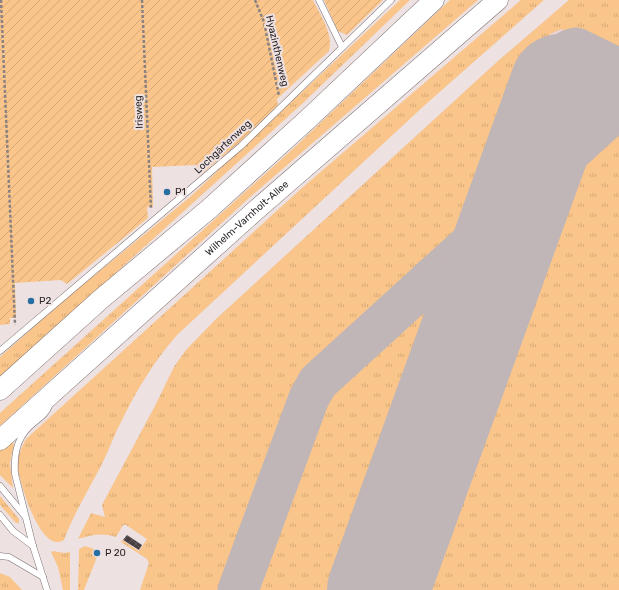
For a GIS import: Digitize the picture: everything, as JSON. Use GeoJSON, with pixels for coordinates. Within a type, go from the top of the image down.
{"type":"FeatureCollection","features":[{"type":"Feature","properties":{"kind":"main road"},"geometry":{"type":"LineString","coordinates":[[0,390],[101,299],[209,209],[320,108],[434,0]]}},
{"type":"Feature","properties":{"kind":"main road","name":"Wilhelm-Varnholt-Allee"},"geometry":{"type":"LineString","coordinates":[[0,440],[256,210],[498,0]]}},
{"type":"Feature","properties":{"kind":"lane"},"geometry":{"type":"LineString","coordinates":[[319,0],[342,47]]}},
{"type":"Feature","properties":{"kind":"lane","name":"Lochgärtenweg"},"geometry":{"type":"LineString","coordinates":[[0,351],[241,146],[280,106],[391,0]]}},
{"type":"Feature","properties":{"kind":"lane"},"geometry":{"type":"LineString","coordinates":[[46,589],[33,546],[15,474],[15,452],[20,439],[29,427],[46,414],[56,390]]}},
{"type":"Feature","properties":{"kind":"lane"},"geometry":{"type":"LineString","coordinates":[[0,486],[26,518]]}},
{"type":"Feature","properties":{"kind":"lane"},"geometry":{"type":"LineString","coordinates":[[0,515],[13,530]]}},
{"type":"Feature","properties":{"kind":"lane"},"geometry":{"type":"LineString","coordinates":[[0,523],[13,530],[33,546]]}},
{"type":"Feature","properties":{"kind":"lane"},"geometry":{"type":"LineString","coordinates":[[0,556],[9,557],[43,576]]}},
{"type":"Feature","properties":{"kind":"path"},"geometry":{"type":"LineString","coordinates":[[1,0],[14,317],[17,336]]}},
{"type":"Feature","properties":{"kind":"path","name":"Irisweg"},"geometry":{"type":"LineString","coordinates":[[142,0],[152,222]]}},
{"type":"Feature","properties":{"kind":"path","name":"Hyazinthenweg"},"geometry":{"type":"LineString","coordinates":[[255,0],[264,22],[280,106]]}},
{"type":"Feature","properties":{"kind":"shaded area"},"geometry":{"type":"Polygon","coordinates":[[[569,0],[619,0],[619,590],[152,590],[171,535],[105,517],[102,505],[174,367],[186,350],[215,320],[498,61],[569,0]]]}},
{"type":"Feature","properties":{"kind":"green space"},"geometry":{"type":"Polygon","coordinates":[[[0,0],[313,0],[326,25],[330,38],[330,45],[329,51],[277,99],[278,105],[241,141],[199,176],[197,165],[152,167],[153,207],[147,207],[148,218],[67,284],[61,280],[15,283],[16,318],[10,318],[10,324],[0,325],[0,0]]]}},
{"type":"Feature","properties":{"kind":"green space"},"geometry":{"type":"Polygon","coordinates":[[[324,0],[383,0],[347,35],[338,31],[324,0]]]}},
{"type":"Feature","properties":{"kind":"green space"},"geometry":{"type":"Polygon","coordinates":[[[400,0],[410,0],[303,103],[0,378],[0,357],[63,301],[190,197],[400,0]]]}},
{"type":"Feature","properties":{"kind":"green space"},"geometry":{"type":"Polygon","coordinates":[[[450,0],[478,0],[249,198],[0,426],[0,413],[296,146],[450,0]]]}},
{"type":"Feature","properties":{"kind":"green space"},"geometry":{"type":"Polygon","coordinates":[[[521,0],[544,0],[426,104],[177,335],[153,366],[133,399],[64,540],[56,542],[47,537],[33,516],[27,502],[18,468],[21,449],[26,439],[303,187],[521,0]]]}},
{"type":"Feature","properties":{"kind":"green space"},"geometry":{"type":"Polygon","coordinates":[[[569,0],[619,0],[619,54],[561,29],[550,34],[492,191],[485,206],[464,230],[305,377],[301,384],[226,590],[140,590],[149,563],[147,559],[121,542],[122,540],[139,551],[147,539],[126,525],[123,525],[116,537],[102,534],[78,539],[91,513],[105,517],[102,505],[174,367],[186,350],[215,320],[498,61],[569,0]]]}},
{"type":"Feature","properties":{"kind":"green space"},"geometry":{"type":"Polygon","coordinates":[[[619,124],[619,590],[408,590],[553,190],[619,124]]]}},
{"type":"Feature","properties":{"kind":"green space"},"geometry":{"type":"Polygon","coordinates":[[[431,300],[439,303],[443,308],[443,323],[347,590],[251,590],[325,389],[418,306],[431,300]]]}},
{"type":"Feature","properties":{"kind":"green space"},"geometry":{"type":"Polygon","coordinates":[[[12,442],[14,444],[10,463],[13,488],[0,475],[0,451],[12,442]]]}},
{"type":"Feature","properties":{"kind":"green space"},"geometry":{"type":"Polygon","coordinates":[[[0,496],[19,519],[19,523],[16,523],[0,505],[0,496]]]}},
{"type":"Feature","properties":{"kind":"green space"},"geometry":{"type":"Polygon","coordinates":[[[85,546],[94,549],[97,557],[84,590],[78,590],[79,549],[85,546]]]}},
{"type":"Feature","properties":{"kind":"green space"},"geometry":{"type":"Polygon","coordinates":[[[51,552],[64,553],[70,552],[70,590],[63,590],[58,567],[51,552]]]}},
{"type":"Feature","properties":{"kind":"green space"},"geometry":{"type":"Polygon","coordinates":[[[0,573],[10,577],[22,590],[0,590],[0,573]]]}},
{"type":"Feature","properties":{"kind":"building"},"geometry":{"type":"Polygon","coordinates":[[[127,535],[142,545],[139,550],[123,540],[127,535]]]}},
{"type":"Feature","properties":{"kind":"taxiway"},"geometry":{"type":"LineString","coordinates":[[561,85],[560,67],[562,57],[565,53],[576,48],[607,63],[619,77]]}},
{"type":"Feature","properties":{"kind":"taxiway"},"geometry":{"type":"LineString","coordinates":[[238,590],[309,398],[318,382],[609,117],[619,103]]}},
{"type":"Feature","properties":{"kind":"taxiway"},"geometry":{"type":"LineString","coordinates":[[433,277],[457,274],[470,280],[478,293],[479,308],[475,324]]}},
{"type":"Feature","properties":{"kind":"runway"},"geometry":{"type":"LineString","coordinates":[[378,590],[561,85]]}},
{"type":"Feature","properties":{"kind":"place","name":"P1"},"geometry":{"type":"Point","coordinates":[167,192]}},
{"type":"Feature","properties":{"kind":"place","name":"P2"},"geometry":{"type":"Point","coordinates":[31,301]}},
{"type":"Feature","properties":{"kind":"place","name":"P 20"},"geometry":{"type":"Point","coordinates":[97,553]}}]}
